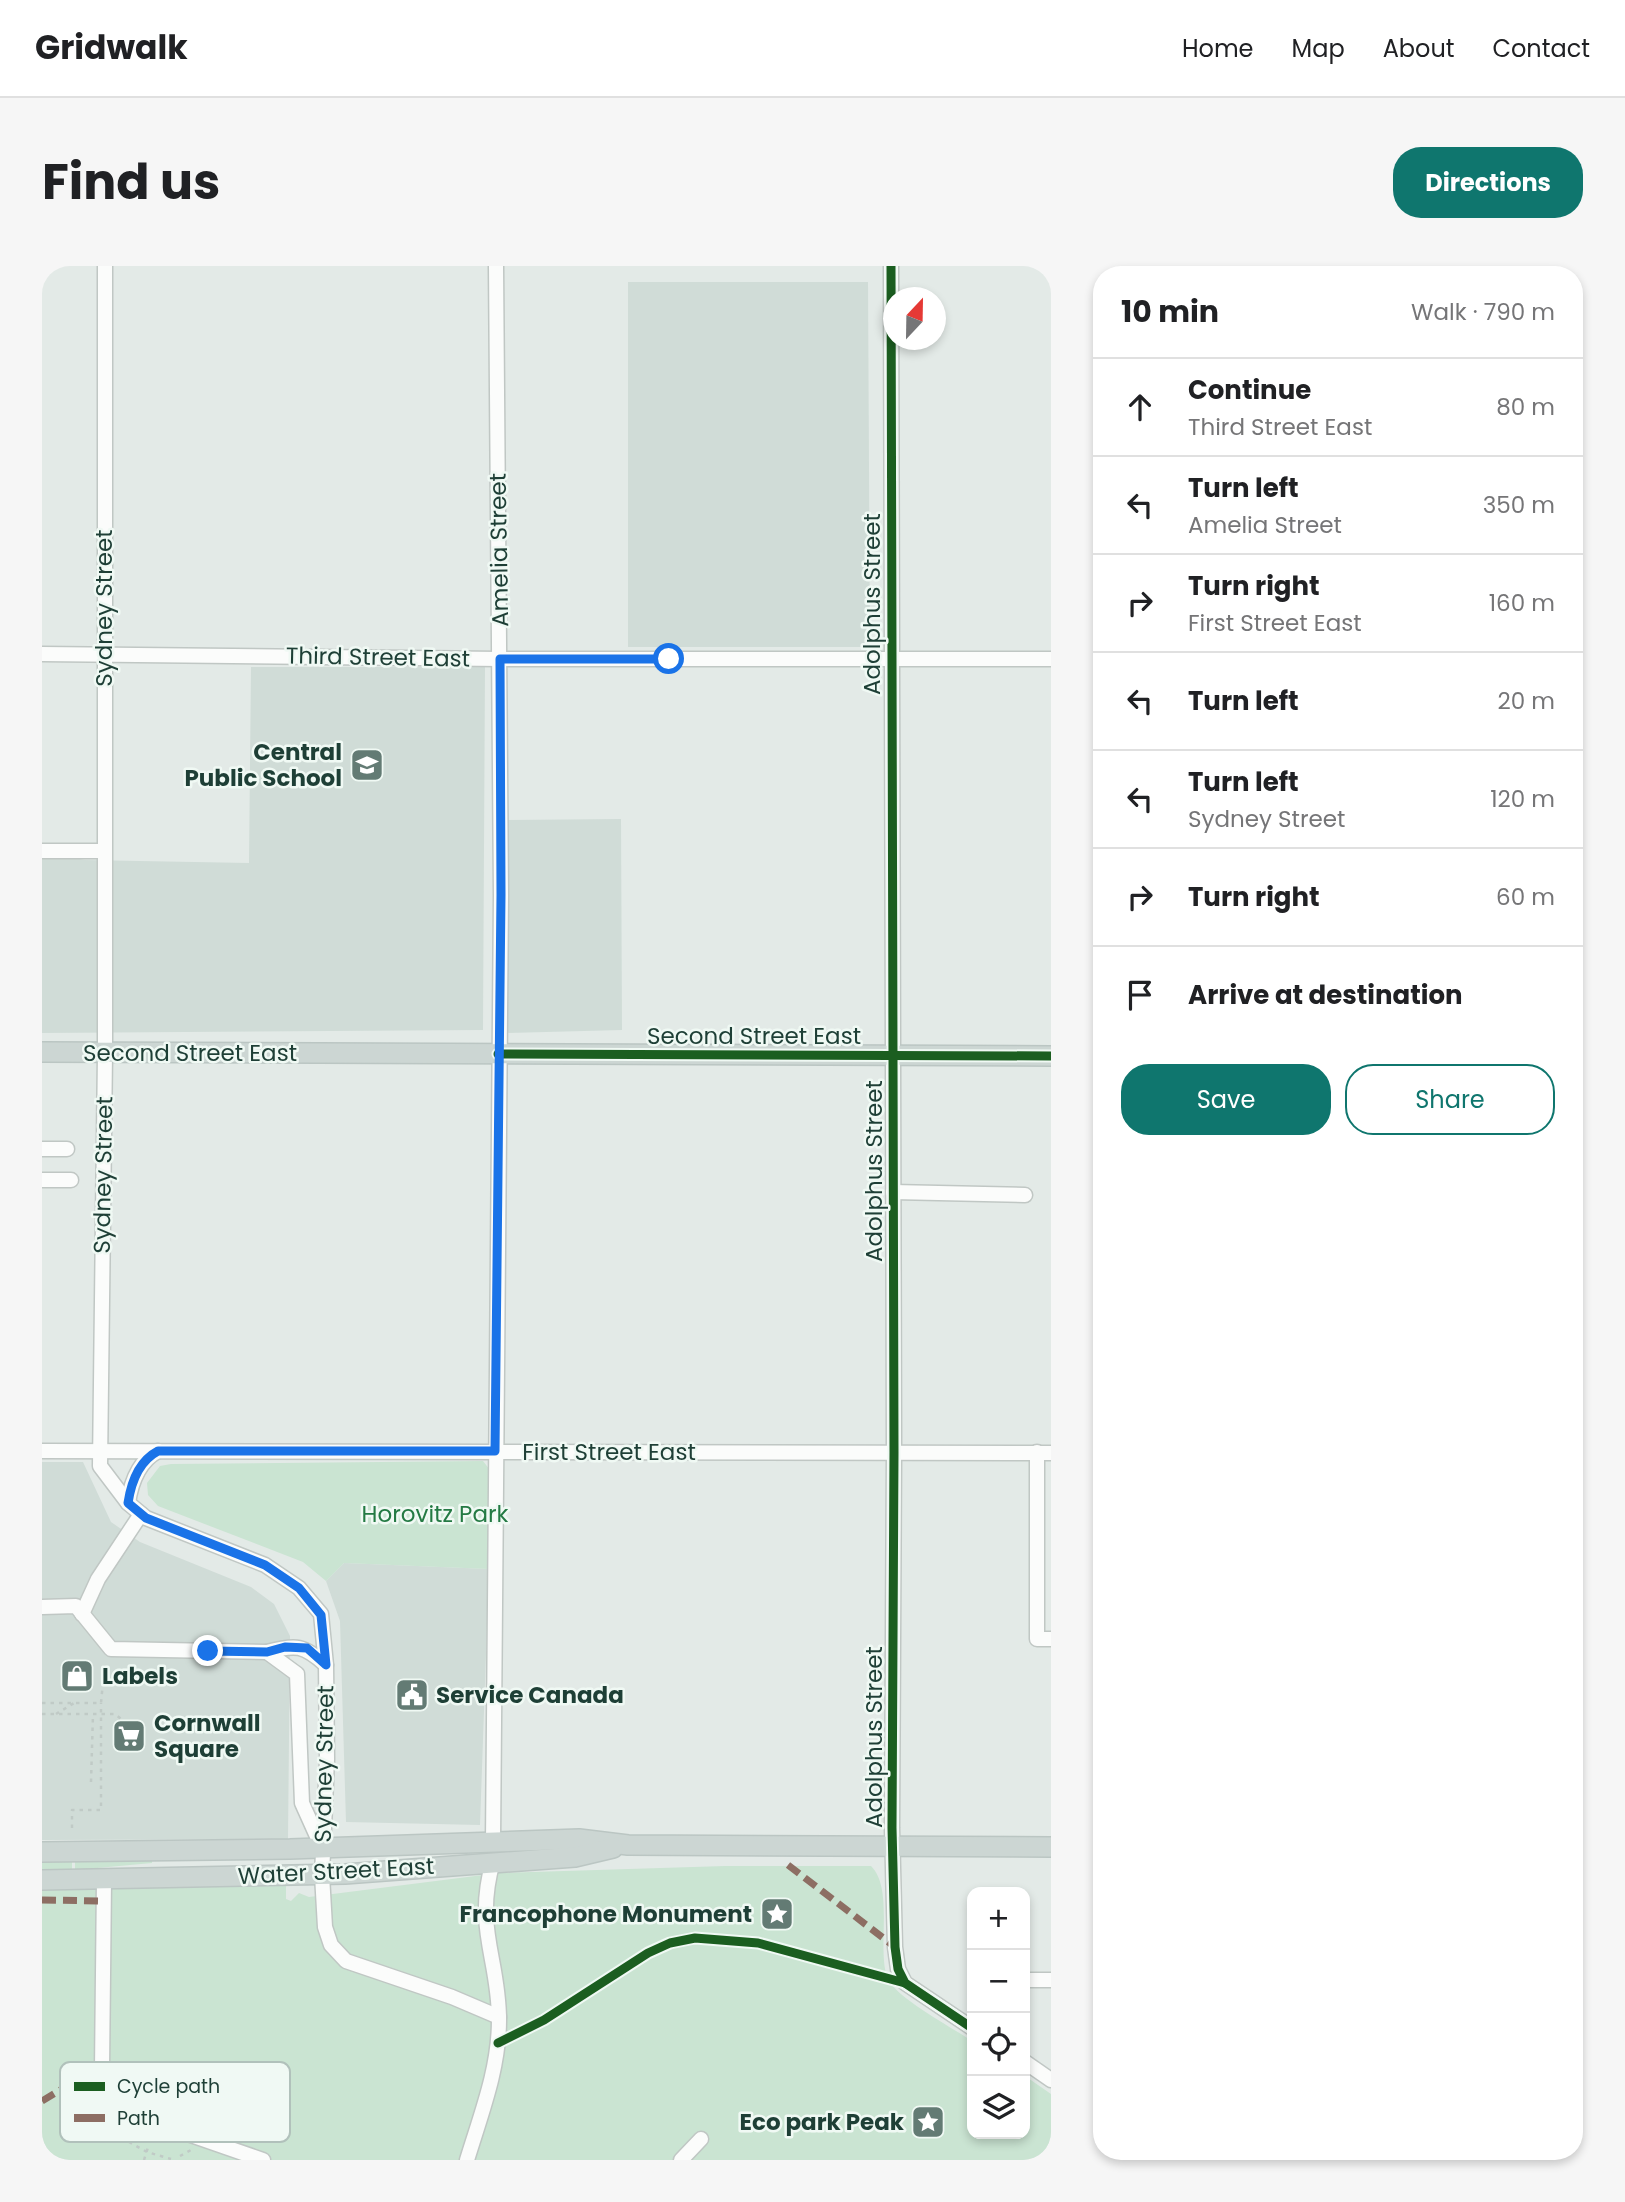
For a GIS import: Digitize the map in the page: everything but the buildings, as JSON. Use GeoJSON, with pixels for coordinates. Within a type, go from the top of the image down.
{"type":"FeatureCollection","features":[{"type":"Feature","properties":{"kind":"main road","name":"Second Street East"},"geometry":{"type":"LineString","coordinates":[[42,1052],[1051,1055]]}},
{"type":"Feature","properties":{"kind":"main road","name":"Water Street East"},"geometry":{"type":"LineString","coordinates":[[42,1852],[322,1848],[579,1839],[628,1845],[893,1856],[1051,1847]]}},
{"type":"Feature","properties":{"kind":"main road","name":"Water Street East"},"geometry":{"type":"LineString","coordinates":[[42,1880],[322,1875],[575,1857],[628,1845]]}},
{"type":"Feature","properties":{"kind":"street","name":"Sydney Street"},"geometry":{"type":"LineString","coordinates":[[105,266],[105,1053],[100,1466],[128,1503],[141,1514],[265,1565],[299,1588],[321,1615],[326,1665],[322,1875],[326,1927],[331,1945],[346,1961],[452,1997],[499,2017]]}},
{"type":"Feature","properties":{"kind":"street","name":"Amelia Street"},"geometry":{"type":"LineString","coordinates":[[493,1841],[500,659],[496,266]]}},
{"type":"Feature","properties":{"kind":"street","name":"Adolphus Street"},"geometry":{"type":"LineString","coordinates":[[891,266],[893,1856],[898,1969],[905,1983],[915,1992],[967,2025]]}},
{"type":"Feature","properties":{"kind":"street","name":"Third Street East"},"geometry":{"type":"LineString","coordinates":[[42,654],[500,659],[1051,659]]}},
{"type":"Feature","properties":{"kind":"street"},"geometry":{"type":"LineString","coordinates":[[42,850],[104,851]]}},
{"type":"Feature","properties":{"kind":"street"},"geometry":{"type":"LineString","coordinates":[[42,1149],[67,1149]]}},
{"type":"Feature","properties":{"kind":"street"},"geometry":{"type":"LineString","coordinates":[[42,1180],[71,1180]]}},
{"type":"Feature","properties":{"kind":"street"},"geometry":{"type":"LineString","coordinates":[[893,1192],[1025,1195]]}},
{"type":"Feature","properties":{"kind":"street","name":"First Street East"},"geometry":{"type":"LineString","coordinates":[[42,1451],[1044,1452]]}},
{"type":"Feature","properties":{"kind":"street"},"geometry":{"type":"LineString","coordinates":[[128,1503],[130,1488],[138,1471],[148,1456],[158,1451]]}},
{"type":"Feature","properties":{"kind":"street"},"geometry":{"type":"LineString","coordinates":[[1044,1452],[1037,1639],[1051,1639]]}},
{"type":"Feature","properties":{"kind":"street"},"geometry":{"type":"LineString","coordinates":[[82,1614],[98,1579],[141,1514]]}},
{"type":"Feature","properties":{"kind":"street"},"geometry":{"type":"LineString","coordinates":[[42,1607],[76,1606],[111,1649],[267,1652],[285,1647],[307,1648],[326,1665]]}},
{"type":"Feature","properties":{"kind":"street"},"geometry":{"type":"LineString","coordinates":[[267,1652],[297,1674],[302,1803],[322,1848]]}},
{"type":"Feature","properties":{"kind":"street"},"geometry":{"type":"LineString","coordinates":[[467,2160],[496,2062],[499,2017],[484,1911],[493,1861]]}},
{"type":"Feature","properties":{"kind":"street"},"geometry":{"type":"LineString","coordinates":[[102,2062],[104,1880]]}},
{"type":"Feature","properties":{"kind":"street"},"geometry":{"type":"LineString","coordinates":[[1030,1980],[1051,1980]]}},
{"type":"Feature","properties":{"kind":"street"},"geometry":{"type":"LineString","coordinates":[[1030,2065],[1051,2080]]}},
{"type":"Feature","properties":{"kind":"street"},"geometry":{"type":"LineString","coordinates":[[681,2160],[701,2139]]}},
{"type":"Feature","properties":{"kind":"street"},"geometry":{"type":"LineString","coordinates":[[210,2142],[263,2160]]}},
{"type":"Feature","properties":{"kind":"path"},"geometry":{"type":"LineString","coordinates":[[72,1828],[72,1810],[101,1810],[101,1703],[105,1657],[111,1649]]}},
{"type":"Feature","properties":{"kind":"path"},"geometry":{"type":"LineString","coordinates":[[42,1703],[101,1703]]}},
{"type":"Feature","properties":{"kind":"path"},"geometry":{"type":"LineString","coordinates":[[56,1714],[74,1703]]}},
{"type":"Feature","properties":{"kind":"path"},"geometry":{"type":"LineString","coordinates":[[42,1714],[115,1714],[131,1727],[147,1727]]}},
{"type":"Feature","properties":{"kind":"path"},"geometry":{"type":"LineString","coordinates":[[91,1782],[93,1714]]}},
{"type":"Feature","properties":{"kind":"path"},"geometry":{"type":"LineString","coordinates":[[129,2142],[147,2152],[171,2159]]}},
{"type":"Feature","properties":{"kind":"path"},"geometry":{"type":"LineString","coordinates":[[144,2160],[149,2144]]}},
{"type":"Feature","properties":{"kind":"path"},"geometry":{"type":"LineString","coordinates":[[180,2156],[191,2150]]}},
{"type":"Feature","properties":{"kind":"shaded area"},"geometry":{"type":"Polygon","coordinates":[[[628,282],[868,282],[870,647],[628,647],[628,282]]]}},
{"type":"Feature","properties":{"kind":"shaded area","name":"Central Public School"},"geometry":{"type":"Polygon","coordinates":[[[251,667],[485,667],[483,1030],[42,1033],[42,852],[85,860],[249,863],[251,667]]]}},
{"type":"Feature","properties":{"kind":"shaded area"},"geometry":{"type":"Polygon","coordinates":[[[621,819],[622,1030],[505,1033],[508,820],[621,819]]]}},
{"type":"Feature","properties":{"kind":"shaded area"},"geometry":{"type":"Polygon","coordinates":[[[42,1462],[83,1462],[111,1522],[140,1542],[251,1587],[274,1604],[290,1636],[288,1839],[42,1840],[42,1462]]]}},
{"type":"Feature","properties":{"kind":"shaded area"},"geometry":{"type":"Polygon","coordinates":[[[344,1563],[489,1569],[480,1825],[346,1822],[340,1621],[326,1581],[344,1563]]]}},
{"type":"Feature","properties":{"kind":"green space","name":"Horovitz Park"},"geometry":{"type":"Polygon","coordinates":[[[483,1461],[490,1470],[489,1569],[344,1563],[326,1581],[303,1562],[158,1506],[148,1495],[147,1483],[160,1466],[171,1464],[483,1461]]]}},
{"type":"Feature","properties":{"kind":"green space"},"geometry":{"type":"Polygon","coordinates":[[[152,1860],[152,1863],[75,1870],[75,1861],[152,1860]]]}},
{"type":"Feature","properties":{"kind":"green space"},"geometry":{"type":"Polygon","coordinates":[[[42,1861],[72,1861],[72,1871],[42,1871],[42,1861]]]}},
{"type":"Feature","properties":{"kind":"green space"},"geometry":{"type":"Polygon","coordinates":[[[725,1866],[871,1866],[882,1889],[884,1965],[887,1977],[912,2003],[967,2038],[967,2139],[1030,2139],[1030,2079],[1051,2094],[1051,2160],[42,2160],[42,1888],[286,1886],[286,1899],[291,1901],[299,1893],[309,1897],[499,1873],[725,1866]]]}},
{"type":"Feature","properties":{"kind":"marked path"},"geometry":{"type":"LineString","coordinates":[[788,1865],[895,1947]]}},
{"type":"Feature","properties":{"kind":"marked path"},"geometry":{"type":"LineString","coordinates":[[42,1900],[102,1901]]}},
{"type":"Feature","properties":{"kind":"marked path"},"geometry":{"type":"LineString","coordinates":[[42,2101],[60,2090]]}},
{"type":"Feature","properties":{"kind":"cycle path"},"geometry":{"type":"LineString","coordinates":[[891,266],[894,1452],[892,1828],[895,1947],[898,1969],[905,1983],[967,2025]]}},
{"type":"Feature","properties":{"kind":"cycle path"},"geometry":{"type":"LineString","coordinates":[[498,1054],[1051,1056]]}},
{"type":"Feature","properties":{"kind":"cycle path"},"geometry":{"type":"LineString","coordinates":[[498,2043],[544,2020],[648,1953],[670,1943],[695,1938],[758,1943],[905,1983]]}},
{"type":"Feature","properties":{"kind":"place","name":"Central Public School"},"geometry":{"type":"Point","coordinates":[367,765]}},
{"type":"Feature","properties":{"kind":"place","name":"Labels"},"geometry":{"type":"Point","coordinates":[77,1676]}},
{"type":"Feature","properties":{"kind":"place","name":"Service Canada"},"geometry":{"type":"Point","coordinates":[412,1695]}},
{"type":"Feature","properties":{"kind":"place","name":"Cornwall Square"},"geometry":{"type":"Point","coordinates":[129,1736]}},
{"type":"Feature","properties":{"kind":"place","name":"Francophone Monument"},"geometry":{"type":"Point","coordinates":[777,1914]}},
{"type":"Feature","properties":{"kind":"place","name":"Eco park Peak"},"geometry":{"type":"Point","coordinates":[928,2122]}},
{"type":"Feature","properties":{"kind":"route"},"geometry":{"type":"LineString","coordinates":[[208,1651],[267,1652],[285,1647],[307,1648],[326,1665],[321,1615],[299,1588],[265,1565],[146,1518],[128,1503],[130,1488],[148,1456],[158,1451],[495,1451],[498,970],[501,895],[500,659],[669,659]]}}]}
